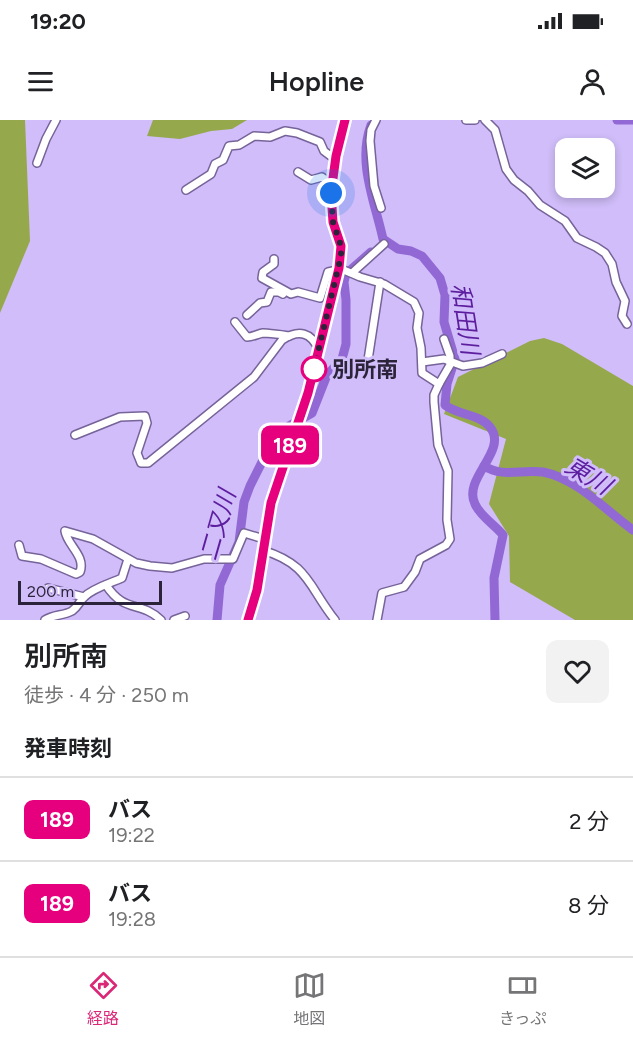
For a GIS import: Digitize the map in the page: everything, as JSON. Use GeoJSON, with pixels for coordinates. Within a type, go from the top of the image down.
{"type":"FeatureCollection","features":[{"type":"Feature","properties":{"kind":"main road"},"geometry":{"type":"LineString","coordinates":[[248,620],[257,590],[271,503],[302,412],[339,269],[341,246],[332,215],[332,184],[345,120]]}},
{"type":"Feature","properties":{"kind":"street"},"geometry":{"type":"LineString","coordinates":[[37,163],[56,120]]}},
{"type":"Feature","properties":{"kind":"street"},"geometry":{"type":"LineString","coordinates":[[376,120],[371,130],[370,141],[374,186],[381,208]]}},
{"type":"Feature","properties":{"kind":"street"},"geometry":{"type":"LineString","coordinates":[[466,120],[476,120]]}},
{"type":"Feature","properties":{"kind":"street"},"geometry":{"type":"LineString","coordinates":[[485,120],[495,130],[506,169],[514,180],[540,205],[565,221],[577,238],[605,253],[612,264],[616,284],[624,301],[622,316],[627,324]]}},
{"type":"Feature","properties":{"kind":"street"},"geometry":{"type":"LineString","coordinates":[[186,190],[211,174],[215,164],[223,160],[229,146],[239,145],[254,136],[270,137],[280,132],[297,133],[320,142],[324,150],[336,160]]}},
{"type":"Feature","properties":{"kind":"street"},"geometry":{"type":"LineString","coordinates":[[298,172],[310,180],[322,177],[332,184]]}},
{"type":"Feature","properties":{"kind":"street"},"geometry":{"type":"LineString","coordinates":[[352,273],[384,244]]}},
{"type":"Feature","properties":{"kind":"street"},"geometry":{"type":"LineString","coordinates":[[274,259],[274,264],[263,272],[262,278],[291,294]]}},
{"type":"Feature","properties":{"kind":"street"},"geometry":{"type":"LineString","coordinates":[[247,315],[260,303],[267,302],[271,292],[279,292],[287,296],[298,292],[320,298],[328,272],[339,269],[380,282],[409,297],[418,307],[417,331],[422,348],[422,373],[439,384]]}},
{"type":"Feature","properties":{"kind":"street"},"geometry":{"type":"LineString","coordinates":[[368,360],[380,282]]}},
{"type":"Feature","properties":{"kind":"street"},"geometry":{"type":"LineString","coordinates":[[235,321],[248,337],[264,333],[278,336],[305,334],[311,337],[319,350]]}},
{"type":"Feature","properties":{"kind":"street"},"geometry":{"type":"LineString","coordinates":[[75,435],[120,417],[145,416],[147,423],[137,453],[141,463],[148,463],[254,376],[274,350],[289,336]]}},
{"type":"Feature","properties":{"kind":"street"},"geometry":{"type":"LineString","coordinates":[[377,620],[382,593],[404,587],[415,572],[420,559],[446,545],[450,539],[447,520],[448,471],[438,444],[434,402],[439,384],[450,362],[444,339]]}},
{"type":"Feature","properties":{"kind":"street"},"geometry":{"type":"LineString","coordinates":[[422,362],[440,359],[463,366],[482,363],[502,354]]}},
{"type":"Feature","properties":{"kind":"street"},"geometry":{"type":"LineString","coordinates":[[19,545],[22,556],[41,559],[76,574],[82,568],[81,564],[65,531],[93,539],[128,559],[150,566],[172,568],[204,559],[233,559],[244,533],[264,539]]}},
{"type":"Feature","properties":{"kind":"street"},"geometry":{"type":"LineString","coordinates":[[262,550],[280,556],[305,574],[335,620]]}},
{"type":"Feature","properties":{"kind":"street"},"geometry":{"type":"LineString","coordinates":[[45,620],[52,615],[64,615],[70,612],[78,607],[84,597],[122,578],[128,559]]}},
{"type":"Feature","properties":{"kind":"street"},"geometry":{"type":"LineString","coordinates":[[106,585],[120,602],[132,607],[140,607],[161,620]]}},
{"type":"Feature","properties":{"kind":"street"},"geometry":{"type":"LineString","coordinates":[[48,588],[84,597]]}},
{"type":"Feature","properties":{"kind":"street"},"geometry":{"type":"LineString","coordinates":[[174,620],[185,616]]}},
{"type":"Feature","properties":{"kind":"green space"},"geometry":{"type":"Polygon","coordinates":[[[0,120],[25,120],[30,241],[0,313],[0,120]]]}},
{"type":"Feature","properties":{"kind":"green space"},"geometry":{"type":"Polygon","coordinates":[[[153,120],[247,120],[232,129],[211,131],[180,139],[147,136],[153,120]]]}},
{"type":"Feature","properties":{"kind":"green space"},"geometry":{"type":"Polygon","coordinates":[[[544,338],[562,344],[633,386],[633,620],[575,620],[510,582],[509,536],[489,504],[506,439],[444,414],[458,377],[530,341],[544,338]]]}},
{"type":"Feature","properties":{"kind":"waterway"},"geometry":{"type":"LineString","coordinates":[[617,120],[633,120]]}},
{"type":"Feature","properties":{"kind":"waterway","name":"和田川"},"geometry":{"type":"LineString","coordinates":[[371,125],[367,139],[367,168],[383,239],[398,249],[422,256],[440,278],[445,295],[444,322],[455,359],[447,384],[445,405],[480,419],[490,427],[494,436],[494,446],[475,484],[473,494],[480,512],[503,535],[494,578],[495,620]]}},
{"type":"Feature","properties":{"kind":"waterway","name":"二又川"},"geometry":{"type":"LineString","coordinates":[[217,620],[220,585],[239,542],[244,502],[250,486],[268,450],[289,426],[312,413],[327,375],[342,359],[346,344],[344,282],[346,274],[371,252]]}},
{"type":"Feature","properties":{"kind":"waterway","name":"東川"},"geometry":{"type":"LineString","coordinates":[[484,466],[498,472],[543,472],[568,481],[591,496],[633,530]]}},
{"type":"Feature","properties":{"kind":"bus line","name":"189"},"geometry":{"type":"LineString","coordinates":[[248,620],[257,590],[267,518],[308,393],[339,268],[341,246],[333,222],[331,193],[336,156],[345,120]]}},
{"type":"Feature","properties":{"kind":"place","name":"別所南"},"geometry":{"type":"Point","coordinates":[314,369]}},
{"type":"Feature","properties":{"kind":"route"},"geometry":{"type":"LineString","coordinates":[[314,369],[341,256],[339,237],[333,222],[331,193]]}}]}
